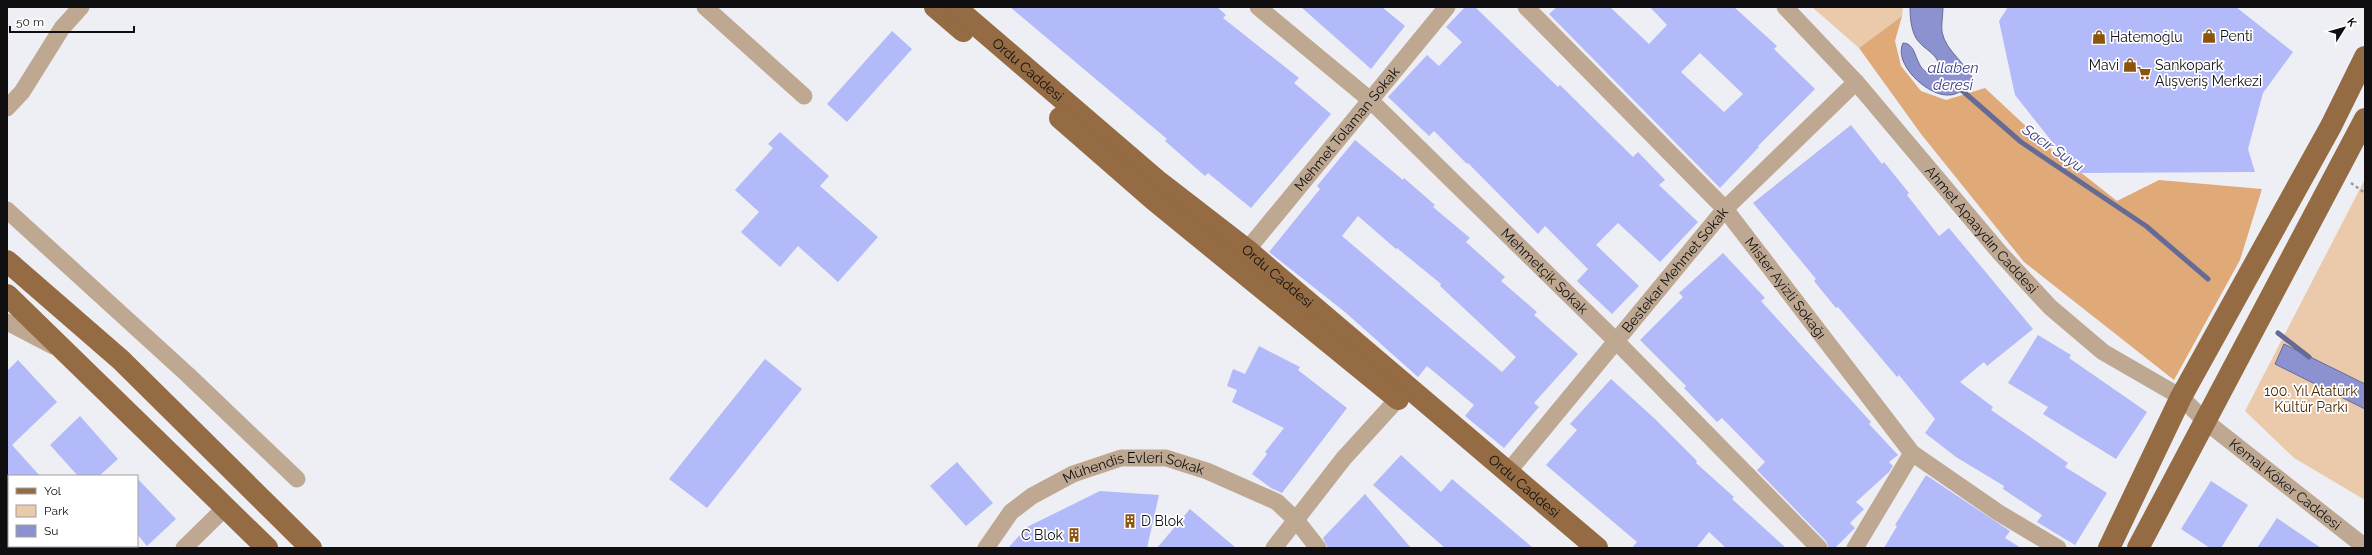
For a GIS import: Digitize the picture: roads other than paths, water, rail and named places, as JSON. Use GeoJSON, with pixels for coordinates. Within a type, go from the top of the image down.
{"type":"FeatureCollection","features":[{"type":"Feature","properties":{"kind":"main road","name":"Ordu Caddesi"},"geometry":{"type":"LineString","coordinates":[[935,7],[1154,200],[1403,394],[1508,472],[1597,548]]}},
{"type":"Feature","properties":{"kind":"main road","name":"Ordu Caddesi"},"geometry":{"type":"LineString","coordinates":[[955,7],[1159,182],[1246,250],[1403,394],[1576,548]]}},
{"type":"Feature","properties":{"kind":"main road"},"geometry":{"type":"LineString","coordinates":[[2110,548],[2181,397],[2331,126],[2365,57]]}},
{"type":"Feature","properties":{"kind":"main road"},"geometry":{"type":"LineString","coordinates":[[2138,548],[2365,119]]}},
{"type":"Feature","properties":{"kind":"main road"},"geometry":{"type":"LineString","coordinates":[[7,261],[121,360],[311,548]]}},
{"type":"Feature","properties":{"kind":"main road"},"geometry":{"type":"LineString","coordinates":[[7,295],[267,548]]}},
{"type":"Feature","properties":{"kind":"street"},"geometry":{"type":"LineString","coordinates":[[7,108],[22,92],[62,28],[81,7]]}},
{"type":"Feature","properties":{"kind":"street"},"geometry":{"type":"LineString","coordinates":[[704,7],[804,96]]}},
{"type":"Feature","properties":{"kind":"street","name":"Mehmetçik Sokak"},"geometry":{"type":"LineString","coordinates":[[1258,7],[1369,99],[1615,340],[1819,548]]}},
{"type":"Feature","properties":{"kind":"street","name":"Mehmet Tolaman Sokak"},"geometry":{"type":"LineString","coordinates":[[1246,250],[1369,99],[1447,7]]}},
{"type":"Feature","properties":{"kind":"street","name":"Mister Ayizli Sokağı"},"geometry":{"type":"LineString","coordinates":[[1526,7],[1725,209],[1912,453],[1999,513],[2058,548]]}},
{"type":"Feature","properties":{"kind":"street","name":"Ahmet Apaaydın Caddesi"},"geometry":{"type":"LineString","coordinates":[[1785,7],[1856,82],[2000,253],[2050,307],[2103,352],[2181,397],[2206,421]]}},
{"type":"Feature","properties":{"kind":"street","name":"Bestekar Mehmet Sokak"},"geometry":{"type":"LineString","coordinates":[[1508,472],[1615,340],[1725,209],[1856,82]]}},
{"type":"Feature","properties":{"kind":"street"},"geometry":{"type":"LineString","coordinates":[[7,210],[188,375],[297,479]]}},
{"type":"Feature","properties":{"kind":"street"},"geometry":{"type":"LineString","coordinates":[[7,322],[66,352]]}},
{"type":"Feature","properties":{"kind":"street"},"geometry":{"type":"LineString","coordinates":[[1274,548],[1344,458],[1403,394]]}},
{"type":"Feature","properties":{"kind":"street","name":"Kemal Köker Caddesi"},"geometry":{"type":"LineString","coordinates":[[2206,421],[2365,547]]}},
{"type":"Feature","properties":{"kind":"street"},"geometry":{"type":"LineString","coordinates":[[1855,548],[1912,453]]}},
{"type":"Feature","properties":{"kind":"street","name":"Mühendis Evleri Sokak"},"geometry":{"type":"LineString","coordinates":[[986,548],[1011,512],[1032,496],[1073,474],[1122,458],[1166,458],[1207,471],[1277,502],[1296,520],[1318,548]]}},
{"type":"Feature","properties":{"kind":"street"},"geometry":{"type":"LineString","coordinates":[[184,548],[226,507]]}},
{"type":"Feature","properties":{"kind":"water","name":"allaben deresi"},"geometry":{"type":"Polygon","coordinates":[[[1910,7],[1943,7],[1942,32],[1944,39],[1952,52],[1967,69],[1974,82],[1965,89],[1951,95],[1939,94],[1922,84],[1907,69],[1901,51],[1903,43],[1912,47],[1922,68],[1927,72],[1933,75],[1939,70],[1937,60],[1931,52],[1919,42],[1914,34],[1911,23],[1910,7]]]}},
{"type":"Feature","properties":{"kind":"water"},"geometry":{"type":"Polygon","coordinates":[[[2284,344],[2365,384],[2365,409],[2275,364],[2284,344]]]}},
{"type":"Feature","properties":{"kind":"waterway","name":"Sacır Suyu"},"geometry":{"type":"LineString","coordinates":[[1957,86],[2021,142],[2146,226],[2208,279]]}},
{"type":"Feature","properties":{"kind":"waterway","name":"Sacır Suyu"},"geometry":{"type":"LineString","coordinates":[[2278,333],[2309,357]]}},
{"type":"Feature","properties":{"kind":"place","name":"Penti"},"geometry":{"type":"Point","coordinates":[2209,36]}},
{"type":"Feature","properties":{"kind":"place","name":"Hatemoğlu"},"geometry":{"type":"Point","coordinates":[2099,37]}},
{"type":"Feature","properties":{"kind":"place","name":"Mavi"},"geometry":{"type":"Point","coordinates":[2130,65]}},
{"type":"Feature","properties":{"kind":"place","name":"Sankopark Alışveriş Merkezi"},"geometry":{"type":"Point","coordinates":[2144,73]}},
{"type":"Feature","properties":{"kind":"place","name":"D Blok"},"geometry":{"type":"Point","coordinates":[1130,521]}},
{"type":"Feature","properties":{"kind":"place","name":"C Blok"},"geometry":{"type":"Point","coordinates":[1074,535]}},
{"type":"Feature","properties":{"kind":"park label","name":"100. Yıl Atatürk Kültür Parkı"},"geometry":{"type":"Point","coordinates":[2311,400]}}]}
